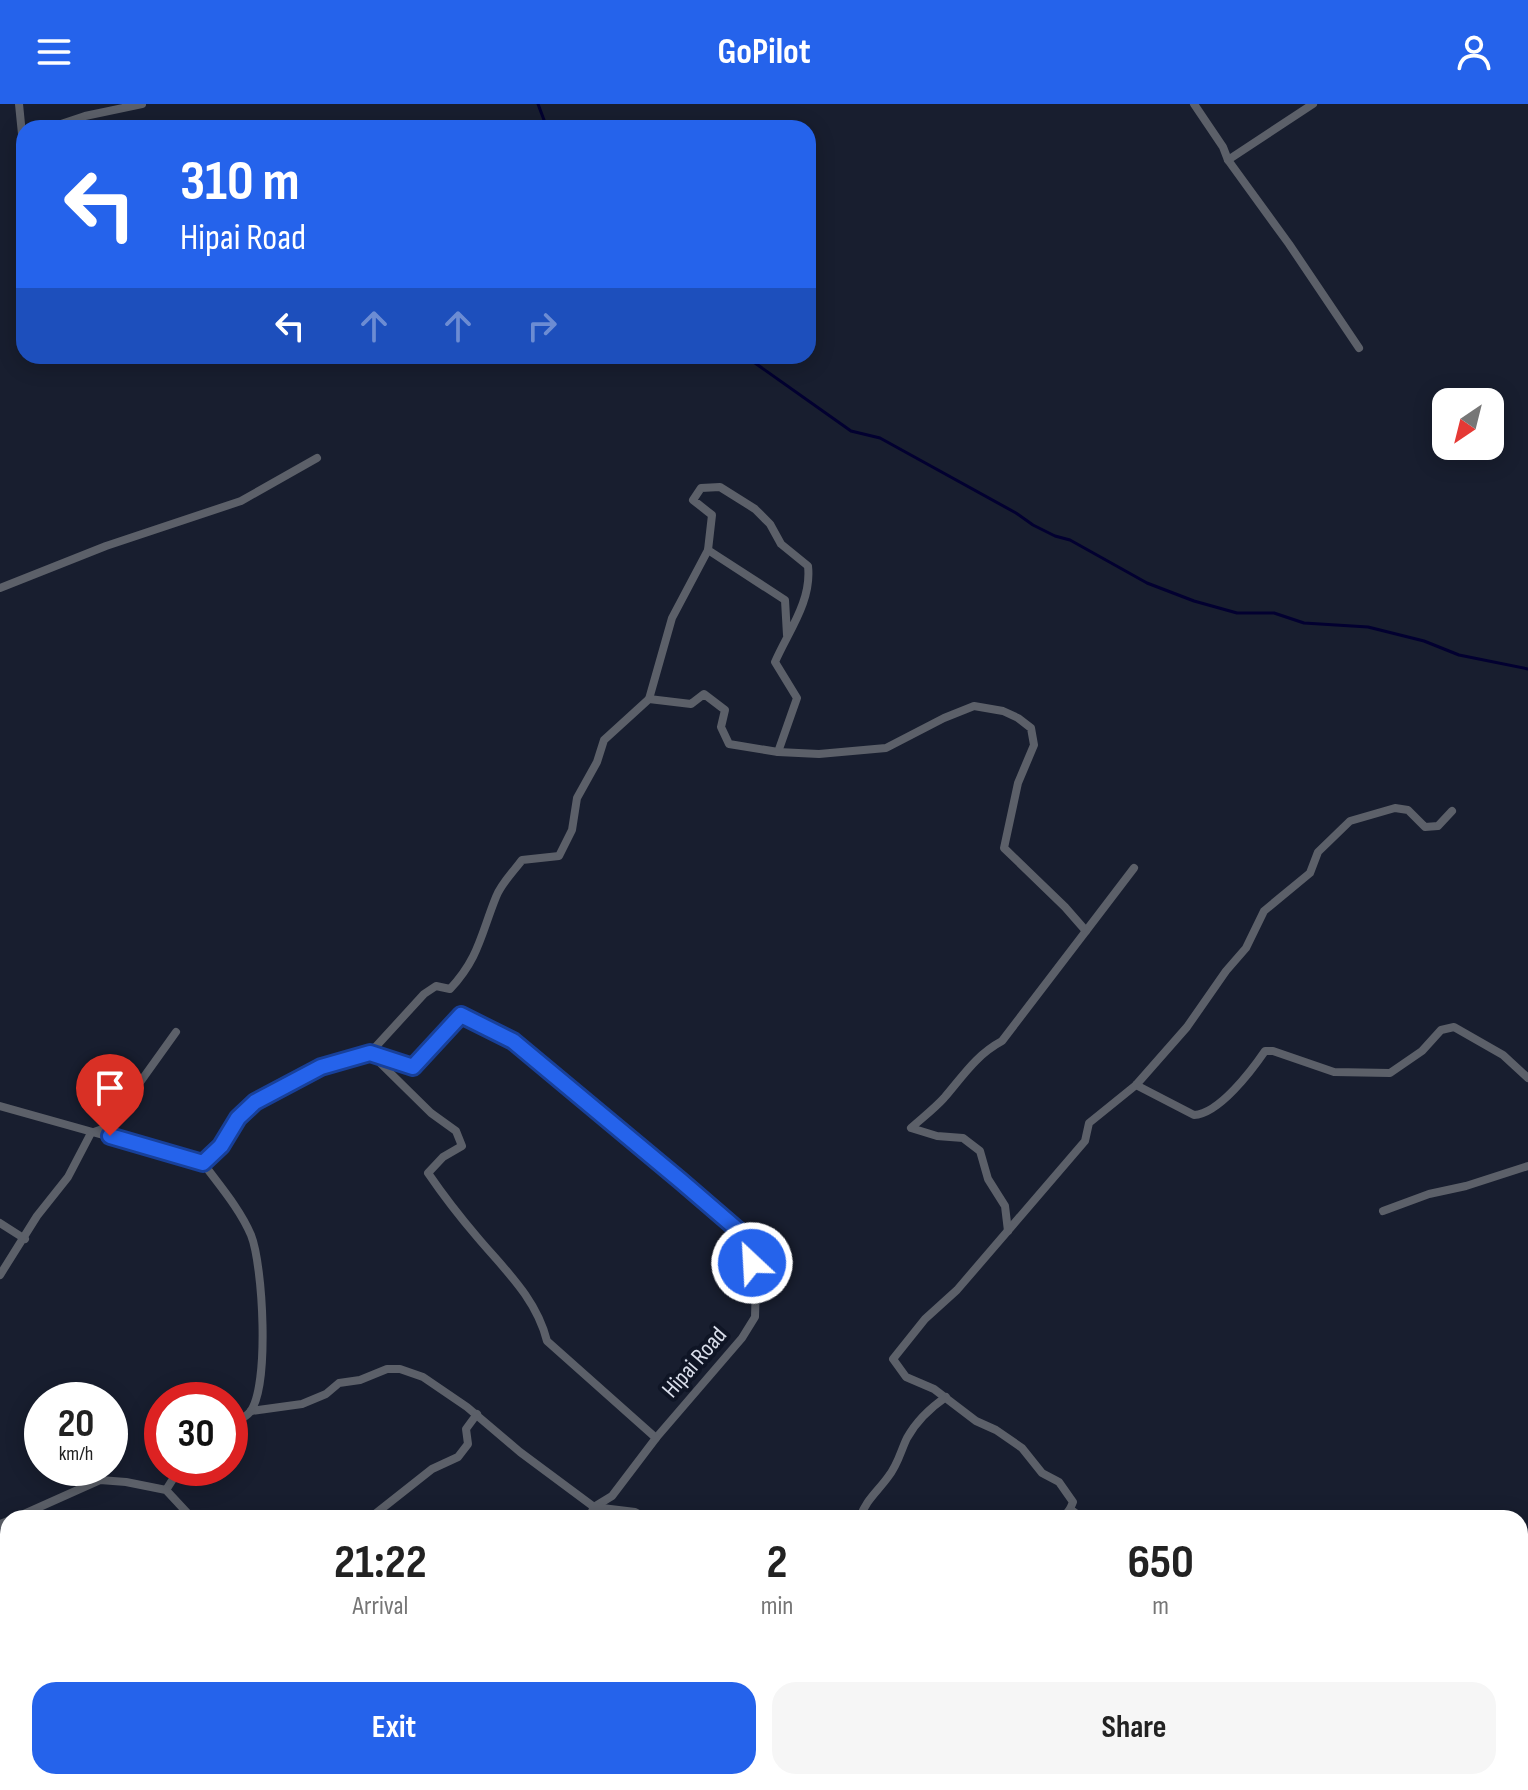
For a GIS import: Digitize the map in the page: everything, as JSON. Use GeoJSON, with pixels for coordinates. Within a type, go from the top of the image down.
{"type":"FeatureCollection","features":[{"type":"Feature","properties":{"kind":"street"},"geometry":{"type":"LineString","coordinates":[[73,120],[142,104]]}},
{"type":"Feature","properties":{"kind":"street"},"geometry":{"type":"LineString","coordinates":[[1194,104],[1223,147],[1228,160],[1359,348]]}},
{"type":"Feature","properties":{"kind":"street"},"geometry":{"type":"LineString","coordinates":[[1228,160],[1313,104]]}},
{"type":"Feature","properties":{"kind":"street"},"geometry":{"type":"LineString","coordinates":[[0,588],[106,546],[241,501],[317,458]]}},
{"type":"Feature","properties":{"kind":"street"},"geometry":{"type":"LineString","coordinates":[[203,1163],[221,1146],[238,1118],[255,1102],[321,1067],[370,1053],[424,994],[436,986],[450,989],[464,974],[482,941],[497,894],[522,860],[559,856],[572,830],[577,798],[597,762],[604,740],[649,699],[672,618],[708,550],[712,515],[693,500],[701,488],[720,487],[755,509],[770,524],[781,544],[808,566],[809,576],[799,619],[787,635],[775,662],[797,698],[778,752]]}},
{"type":"Feature","properties":{"kind":"street"},"geometry":{"type":"LineString","coordinates":[[708,550],[785,600],[787,635]]}},
{"type":"Feature","properties":{"kind":"street"},"geometry":{"type":"LineString","coordinates":[[649,699],[691,704],[704,694],[725,710],[721,727],[729,744],[778,752],[819,754],[886,748],[974,706],[1003,711],[1018,718],[1031,728],[1034,745],[1018,783],[1004,848],[1086,931]]}},
{"type":"Feature","properties":{"kind":"street"},"geometry":{"type":"LineString","coordinates":[[1070,1509],[1073,1502],[1059,1482],[1042,1473],[1022,1448],[976,1421],[946,1397],[906,1377],[893,1359],[925,1319],[957,1290],[1085,1141],[1089,1123],[1136,1085],[1187,1027],[1246,948],[1264,911],[1310,873],[1318,852],[1350,821],[1395,808],[1408,810],[1425,827],[1438,826],[1452,811]]}},
{"type":"Feature","properties":{"kind":"street"},"geometry":{"type":"LineString","coordinates":[[1008,1231],[1005,1206],[988,1179],[980,1151],[963,1138],[937,1136],[911,1128],[936,1106],[965,1070],[987,1049],[1002,1041],[1134,868]]}},
{"type":"Feature","properties":{"kind":"street","name":"Hipai Road"},"geometry":{"type":"LineString","coordinates":[[370,1053],[413,1067],[461,1015],[513,1041],[746,1237],[756,1282],[755,1317],[742,1338],[656,1438],[612,1496],[593,1510]]}},
{"type":"Feature","properties":{"kind":"street"},"geometry":{"type":"LineString","coordinates":[[1136,1085],[1194,1115],[1204,1114],[1234,1088],[1265,1051],[1334,1072],[1390,1073],[1422,1051],[1441,1030],[1454,1027],[1503,1055],[1528,1078]]}},
{"type":"Feature","properties":{"kind":"street"},"geometry":{"type":"LineString","coordinates":[[0,1275],[37,1216],[68,1177],[91,1133],[108,1127],[176,1032]]}},
{"type":"Feature","properties":{"kind":"street"},"geometry":{"type":"LineString","coordinates":[[370,1053],[431,1113],[456,1131],[462,1146],[443,1157],[428,1173],[476,1236],[524,1291],[542,1321],[547,1341],[656,1438]]}},
{"type":"Feature","properties":{"kind":"street"},"geometry":{"type":"LineString","coordinates":[[0,1106],[203,1163],[232,1201],[252,1237],[264,1324],[262,1369],[251,1411]]}},
{"type":"Feature","properties":{"kind":"street"},"geometry":{"type":"LineString","coordinates":[[1383,1211],[1429,1194],[1528,1166]]}},
{"type":"Feature","properties":{"kind":"street"},"geometry":{"type":"LineString","coordinates":[[0,1223],[25,1239]]}},
{"type":"Feature","properties":{"kind":"street"},"geometry":{"type":"LineString","coordinates":[[248,1413],[302,1404],[326,1394],[339,1383],[360,1380],[387,1369],[400,1369],[423,1377],[477,1414],[520,1452],[594,1507],[619,1510]]}},
{"type":"Feature","properties":{"kind":"street"},"geometry":{"type":"LineString","coordinates":[[862,1510],[890,1476],[919,1420],[946,1397]]}},
{"type":"Feature","properties":{"kind":"street"},"geometry":{"type":"LineString","coordinates":[[380,1510],[432,1469],[458,1457],[468,1444],[466,1429],[477,1414]]}},
{"type":"Feature","properties":{"kind":"street"},"geometry":{"type":"LineString","coordinates":[[33,1510],[100,1480],[166,1490],[185,1510]]}},
{"type":"Feature","properties":{"kind":"street"},"geometry":{"type":"LineString","coordinates":[[166,1490],[169,1486]]}},
{"type":"Feature","properties":{"kind":"street"},"geometry":{"type":"LineString","coordinates":[[852,1790],[867,1790]]}},
{"type":"Feature","properties":{"kind":"waterway"},"geometry":{"type":"LineString","coordinates":[[538,104],[544,120]]}},
{"type":"Feature","properties":{"kind":"waterway"},"geometry":{"type":"LineString","coordinates":[[756,364],[851,431],[880,438],[1033,525],[1070,540],[1147,583],[1237,613],[1274,613],[1304,623],[1368,627],[1424,641],[1459,655],[1528,669]]}},
{"type":"Feature","properties":{"kind":"route"},"geometry":{"type":"LineString","coordinates":[[110,1136],[203,1163],[221,1146],[238,1118],[255,1102],[321,1067],[370,1053],[413,1067],[461,1015],[513,1041],[681,1181],[746,1237],[752,1263]]}}]}
